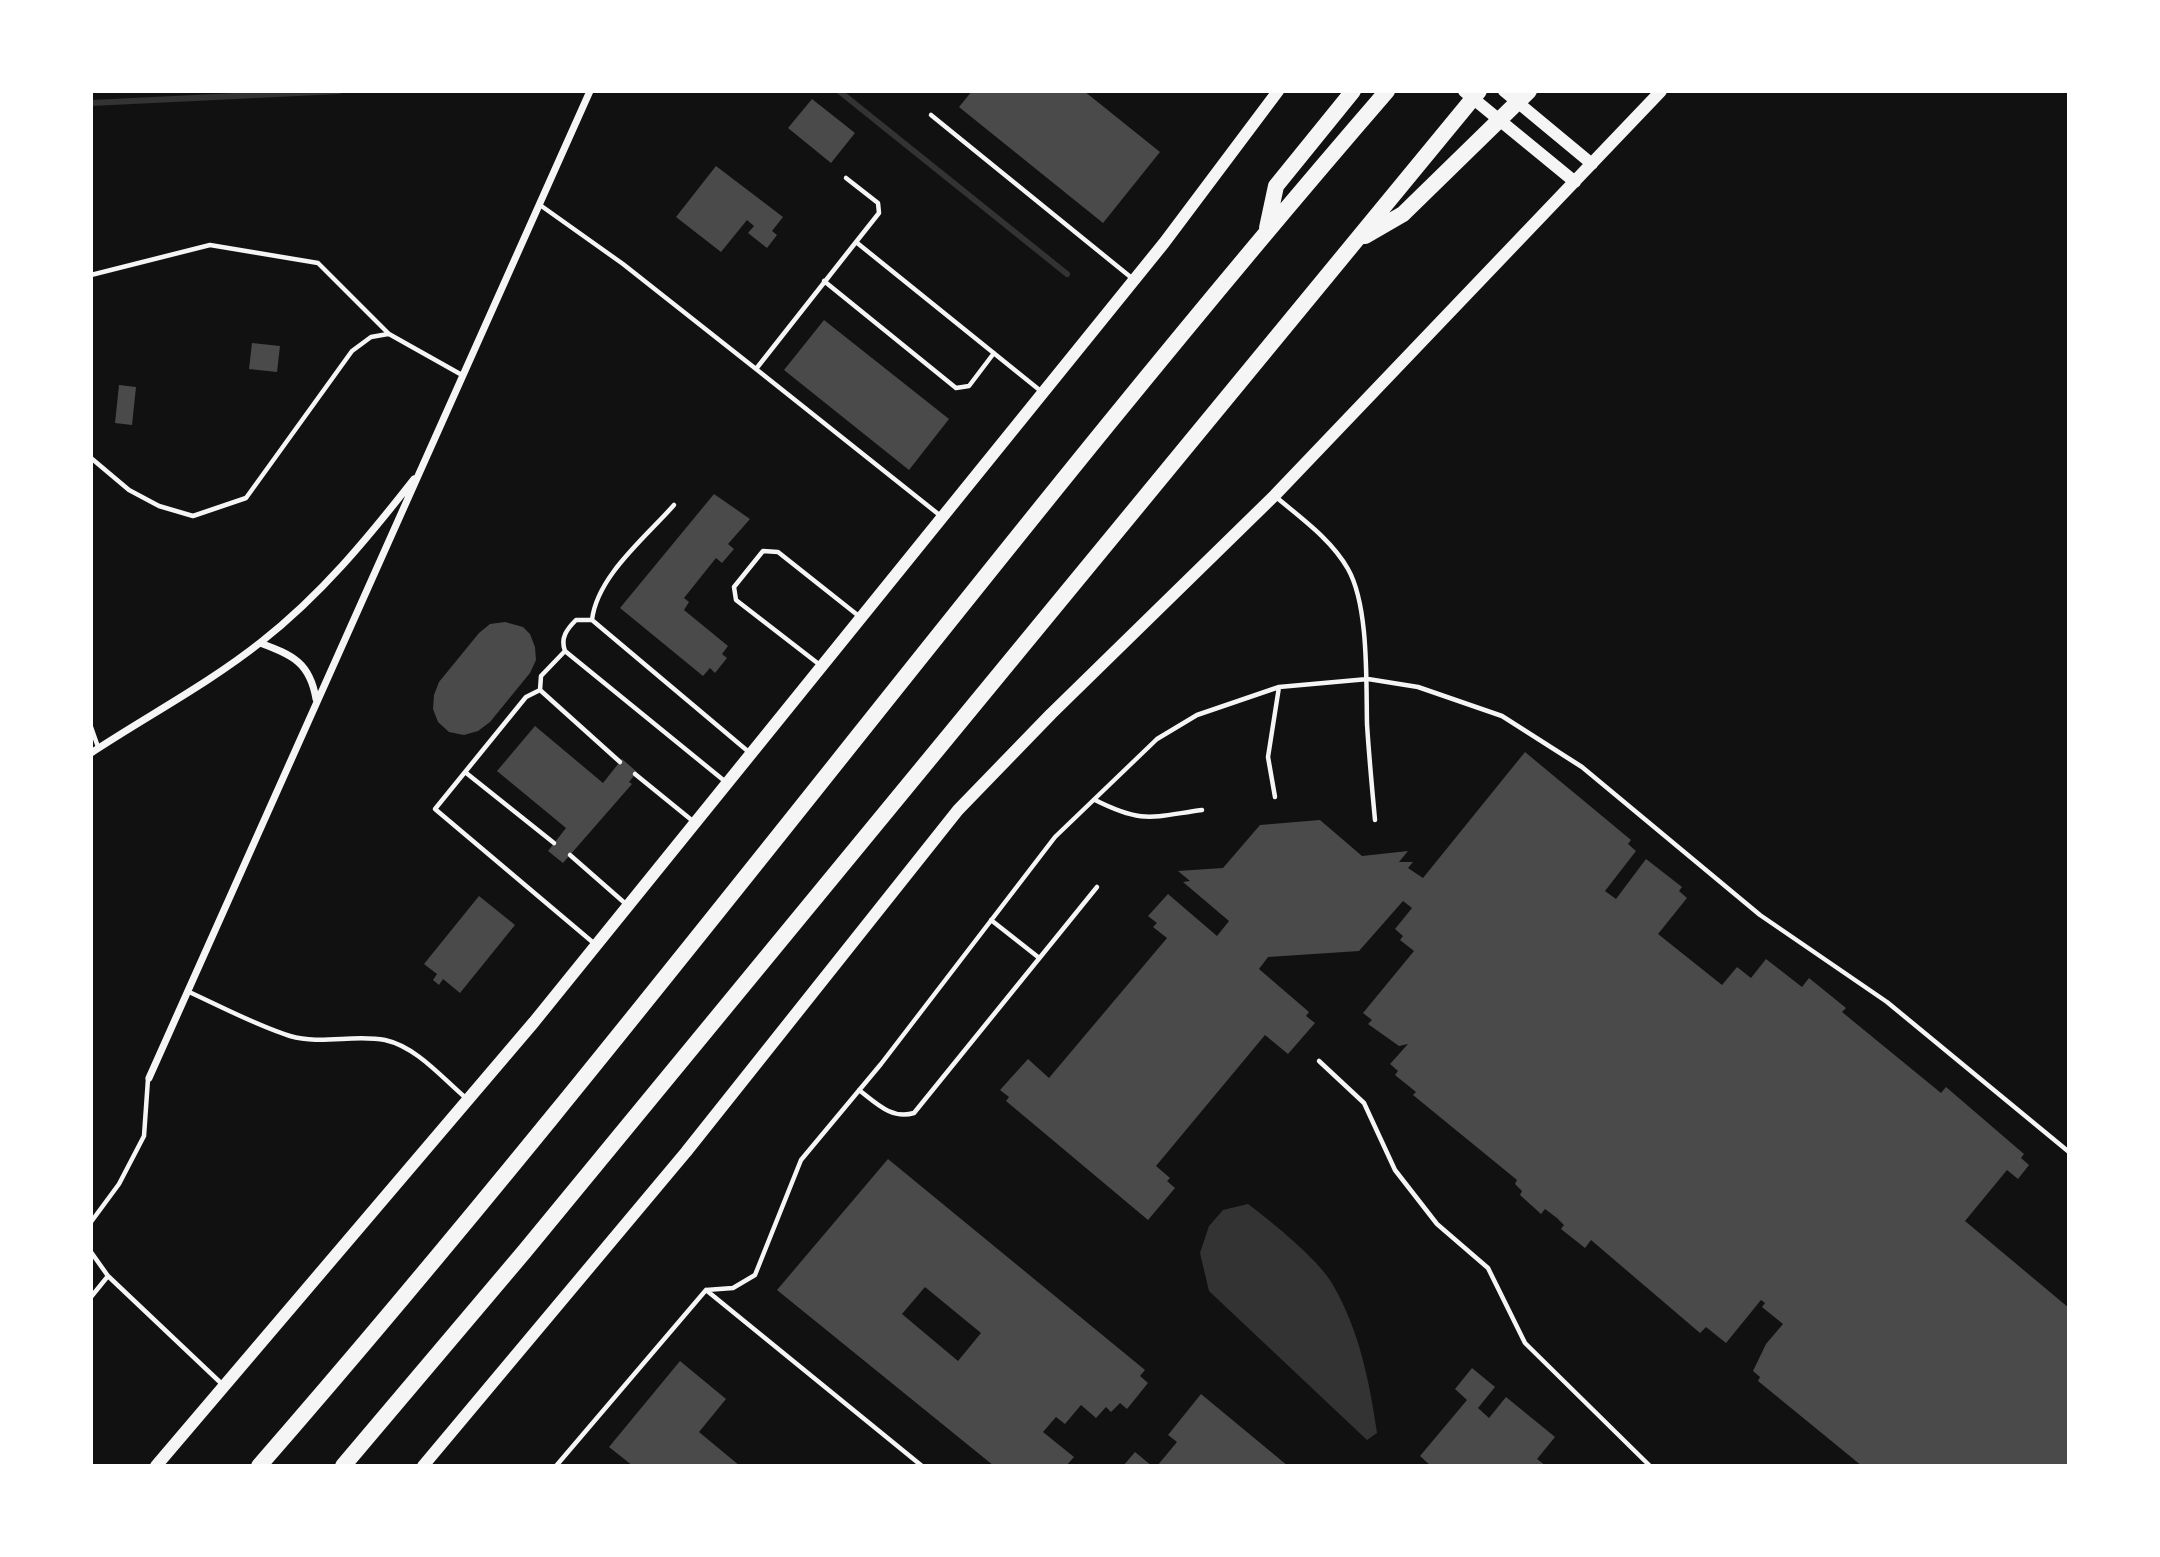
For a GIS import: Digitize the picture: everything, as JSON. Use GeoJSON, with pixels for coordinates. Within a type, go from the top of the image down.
{"type":"FeatureCollection","features":[{"type":"Feature","properties":{"kind":"highway"},"geometry":{"type":"LineString","coordinates":[[1266,230],[1276,186],[1353,91]]}},
{"type":"Feature","properties":{"kind":"highway"},"geometry":{"type":"LineString","coordinates":[[258,1466],[542,1129],[992,565],[1225,286],[1266,230],[1387,91]]}},
{"type":"Feature","properties":{"kind":"highway"},"geometry":{"type":"LineString","coordinates":[[343,1466],[533,1241],[1479,91]]}},
{"type":"Feature","properties":{"kind":"highway"},"geometry":{"type":"LineString","coordinates":[[1357,241],[1403,214],[1529,91]]}},
{"type":"Feature","properties":{"kind":"main road"},"geometry":{"type":"LineString","coordinates":[[156,1466],[596,946],[1134,280],[1278,91]]}},
{"type":"Feature","properties":{"kind":"main road"},"geometry":{"type":"LineString","coordinates":[[1464,91],[1576,181]]}},
{"type":"Feature","properties":{"kind":"main road"},"geometry":{"type":"LineString","coordinates":[[1504,91],[1592,164]]}},
{"type":"Feature","properties":{"kind":"main road"},"geometry":{"type":"LineString","coordinates":[[423,1466],[686,1152],[958,810],[1051,714],[1275,495],[1661,91]]}},
{"type":"Feature","properties":{"kind":"street"},"geometry":{"type":"LineString","coordinates":[[149,1078],[590,91]]}},
{"type":"Feature","properties":{"kind":"street"},"geometry":{"type":"LineString","coordinates":[[95,751],[260,643],[344,567],[421,470]]}},
{"type":"Feature","properties":{"kind":"street"},"geometry":{"type":"LineString","coordinates":[[260,643],[280,650],[304,666],[313,679],[316,700]]}},
{"type":"Feature","properties":{"kind":"lane"},"geometry":{"type":"LineString","coordinates":[[931,115],[1134,280]]}},
{"type":"Feature","properties":{"kind":"lane"},"geometry":{"type":"LineString","coordinates":[[756,369],[879,213],[878,203],[846,178]]}},
{"type":"Feature","properties":{"kind":"lane"},"geometry":{"type":"LineString","coordinates":[[540,205],[623,264],[942,517]]}},
{"type":"Feature","properties":{"kind":"lane"},"geometry":{"type":"LineString","coordinates":[[856,242],[1042,393]]}},
{"type":"Feature","properties":{"kind":"lane"},"geometry":{"type":"LineString","coordinates":[[91,275],[210,245],[318,263],[389,334],[463,376]]}},
{"type":"Feature","properties":{"kind":"lane"},"geometry":{"type":"LineString","coordinates":[[824,281],[956,388],[969,386],[994,353]]}},
{"type":"Feature","properties":{"kind":"lane"},"geometry":{"type":"LineString","coordinates":[[91,458],[130,490],[159,506],[193,516],[246,498],[352,351],[371,337],[389,334]]}},
{"type":"Feature","properties":{"kind":"lane"},"geometry":{"type":"LineString","coordinates":[[1275,495],[1333,548],[1349,571],[1361,616],[1368,679],[1367,722],[1375,820]]}},
{"type":"Feature","properties":{"kind":"lane"},"geometry":{"type":"LineString","coordinates":[[592,620],[594,605],[617,569],[674,505]]}},
{"type":"Feature","properties":{"kind":"lane"},"geometry":{"type":"LineString","coordinates":[[822,667],[736,600],[734,587],[763,551],[778,552],[861,618]]}},
{"type":"Feature","properties":{"kind":"lane"},"geometry":{"type":"LineString","coordinates":[[727,783],[565,651],[563,645],[566,631],[576,620],[592,620],[751,754]]}},
{"type":"Feature","properties":{"kind":"lane"},"geometry":{"type":"LineString","coordinates":[[540,690],[541,676],[565,651]]}},
{"type":"Feature","properties":{"kind":"lane"},"geometry":{"type":"LineString","coordinates":[[556,1466],[706,1290],[733,1288],[755,1275],[800,1160],[859,1090],[1055,837],[1157,739],[1197,715],[1279,687],[1368,679],[1418,687],[1502,716],[1582,767],[1760,915],[1887,1002],[2069,1152]]}},
{"type":"Feature","properties":{"kind":"lane"},"geometry":{"type":"LineString","coordinates":[[1275,797],[1268,757],[1279,687]]}},
{"type":"Feature","properties":{"kind":"lane"},"geometry":{"type":"LineString","coordinates":[[540,690],[620,762]]}},
{"type":"Feature","properties":{"kind":"lane"},"geometry":{"type":"LineString","coordinates":[[540,690],[526,697],[435,809],[596,946]]}},
{"type":"Feature","properties":{"kind":"lane"},"geometry":{"type":"LineString","coordinates":[[91,727],[95,751]]}},
{"type":"Feature","properties":{"kind":"lane"},"geometry":{"type":"LineString","coordinates":[[465,772],[554,844]]}},
{"type":"Feature","properties":{"kind":"lane"},"geometry":{"type":"LineString","coordinates":[[635,774],[695,823]]}},
{"type":"Feature","properties":{"kind":"lane"},"geometry":{"type":"LineString","coordinates":[[1095,800],[1126,815],[1144,818],[1202,810]]}},
{"type":"Feature","properties":{"kind":"lane"},"geometry":{"type":"LineString","coordinates":[[570,855],[628,906]]}},
{"type":"Feature","properties":{"kind":"lane"},"geometry":{"type":"LineString","coordinates":[[859,1090],[889,1112],[903,1116],[914,1113],[1097,887]]}},
{"type":"Feature","properties":{"kind":"lane"},"geometry":{"type":"LineString","coordinates":[[991,920],[1038,957]]}},
{"type":"Feature","properties":{"kind":"lane"},"geometry":{"type":"LineString","coordinates":[[186,991],[290,1036],[314,1040],[383,1040],[396,1043],[410,1051],[468,1100]]}},
{"type":"Feature","properties":{"kind":"lane"},"geometry":{"type":"LineString","coordinates":[[1319,1062],[1364,1103],[1395,1170],[1437,1224],[1488,1268],[1525,1343],[1650,1466]]}},
{"type":"Feature","properties":{"kind":"lane"},"geometry":{"type":"LineString","coordinates":[[91,1222],[118,1184],[144,1136],[149,1078]]}},
{"type":"Feature","properties":{"kind":"lane"},"geometry":{"type":"LineString","coordinates":[[91,1252],[108,1276],[224,1386]]}},
{"type":"Feature","properties":{"kind":"lane"},"geometry":{"type":"LineString","coordinates":[[91,1297],[108,1276]]}},
{"type":"Feature","properties":{"kind":"lane"},"geometry":{"type":"LineString","coordinates":[[706,1290],[922,1466]]}},
{"type":"Feature","properties":{"kind":"shaded area"},"geometry":{"type":"Polygon","coordinates":[[[1248,1204],[1306,1253],[1333,1285],[1357,1339],[1371,1395],[1377,1433],[1367,1440],[1209,1291],[1200,1253],[1209,1226],[1223,1210],[1248,1204]]]}},
{"type":"Feature","properties":{"kind":"building"},"geometry":{"type":"Polygon","coordinates":[[[972,91],[1084,91],[1160,152],[1103,223],[959,107],[972,91]]]}},
{"type":"Feature","properties":{"kind":"building"},"geometry":{"type":"Polygon","coordinates":[[[812,99],[855,133],[831,163],[788,128],[812,99]]]}},
{"type":"Feature","properties":{"kind":"building"},"geometry":{"type":"Polygon","coordinates":[[[716,166],[783,217],[772,231],[777,235],[767,248],[748,233],[754,226],[747,220],[721,252],[676,217],[716,166]]]}},
{"type":"Feature","properties":{"kind":"building"},"geometry":{"type":"Polygon","coordinates":[[[824,320],[949,419],[909,470],[784,370],[824,320]]]}},
{"type":"Feature","properties":{"kind":"building"},"geometry":{"type":"Polygon","coordinates":[[[252,343],[280,346],[277,372],[249,369],[252,343]]]}},
{"type":"Feature","properties":{"kind":"building"},"geometry":{"type":"Polygon","coordinates":[[[119,385],[136,387],[132,425],[115,423],[119,385]]]}},
{"type":"Feature","properties":{"kind":"building"},"geometry":{"type":"Polygon","coordinates":[[[714,494],[750,519],[728,544],[734,549],[722,563],[716,558],[684,598],[689,602],[684,610],[728,646],[722,654],[727,658],[715,673],[710,668],[703,676],[620,608],[714,494]]]}},
{"type":"Feature","properties":{"kind":"building"},"geometry":{"type":"Polygon","coordinates":[[[505,622],[523,627],[530,634],[536,660],[530,673],[490,722],[478,731],[464,735],[449,732],[438,722],[433,709],[439,682],[479,633],[490,624],[505,622]]]}},
{"type":"Feature","properties":{"kind":"building"},"geometry":{"type":"Polygon","coordinates":[[[535,726],[603,783],[622,759],[637,772],[629,782],[632,784],[563,863],[548,851],[566,828],[497,771],[535,726]]]}},
{"type":"Feature","properties":{"kind":"building"},"geometry":{"type":"Polygon","coordinates":[[[1525,752],[1631,840],[1628,844],[1636,851],[1605,891],[1616,899],[1646,859],[1682,887],[1679,891],[1687,898],[1658,934],[1722,985],[1737,967],[1751,978],[1766,959],[1802,987],[1809,978],[1846,1008],[1842,1012],[1941,1093],[1946,1087],[2024,1154],[2021,1158],[2029,1165],[2018,1179],[2007,1170],[1965,1221],[2069,1308],[2069,1466],[1862,1466],[1758,1381],[1760,1377],[1753,1371],[1766,1344],[1783,1324],[1762,1307],[1765,1303],[1761,1300],[1726,1343],[1706,1327],[1700,1333],[1591,1240],[1585,1248],[1561,1229],[1564,1225],[1557,1218],[1545,1209],[1541,1214],[1520,1195],[1522,1191],[1515,1184],[1517,1180],[1413,1095],[1416,1092],[1395,1075],[1398,1071],[1390,1064],[1408,1044],[1399,1046],[1368,1024],[1372,1020],[1363,1013],[1414,951],[1400,940],[1403,936],[1395,929],[1412,908],[1403,901],[1359,951],[1268,957],[1259,969],[1309,1012],[1306,1016],[1315,1023],[1288,1054],[1265,1035],[1156,1166],[1170,1178],[1167,1181],[1175,1188],[1148,1220],[1006,1101],[1009,1097],[1000,1090],[1028,1059],[1049,1078],[1167,938],[1153,927],[1157,923],[1148,916],[1168,894],[1217,936],[1229,921],[1183,882],[1190,881],[1178,871],[1223,868],[1260,825],[1320,820],[1362,856],[1408,851],[1399,862],[1413,862],[1408,868],[1423,878],[1525,752]]]}},
{"type":"Feature","properties":{"kind":"building"},"geometry":{"type":"Polygon","coordinates":[[[479,896],[515,925],[460,993],[443,979],[439,985],[433,980],[437,974],[424,964],[479,896]]]}},
{"type":"Feature","properties":{"kind":"building"},"geometry":{"type":"Polygon","coordinates":[[[888,1159],[1145,1370],[1140,1376],[1148,1383],[1127,1409],[1120,1403],[1111,1412],[1106,1407],[1096,1418],[1081,1405],[1065,1424],[1056,1417],[1043,1432],[1074,1457],[1066,1466],[994,1466],[777,1290],[888,1159]],[[925,1287],[902,1314],[958,1361],[981,1333],[925,1287]]]}},
{"type":"Feature","properties":{"kind":"building"},"geometry":{"type":"Polygon","coordinates":[[[680,1361],[726,1399],[699,1432],[740,1466],[633,1466],[609,1447],[680,1361]]]}},
{"type":"Feature","properties":{"kind":"building"},"geometry":{"type":"Polygon","coordinates":[[[1472,1368],[1495,1387],[1478,1408],[1489,1418],[1506,1397],[1555,1437],[1537,1459],[1546,1466],[1431,1466],[1420,1456],[1467,1400],[1455,1389],[1472,1368]]]}},
{"type":"Feature","properties":{"kind":"building"},"geometry":{"type":"Polygon","coordinates":[[[1201,1394],[1288,1466],[1157,1466],[1177,1442],[1168,1435],[1201,1394]]]}},
{"type":"Feature","properties":{"kind":"building"},"geometry":{"type":"Polygon","coordinates":[[[1135,1452],[1152,1466],[1123,1466],[1135,1452]]]}},
{"type":"Feature","properties":{"kind":"waterway"},"geometry":{"type":"LineString","coordinates":[[91,103],[339,91]]}},
{"type":"Feature","properties":{"kind":"waterway"},"geometry":{"type":"LineString","coordinates":[[839,91],[1067,274]]}}]}
